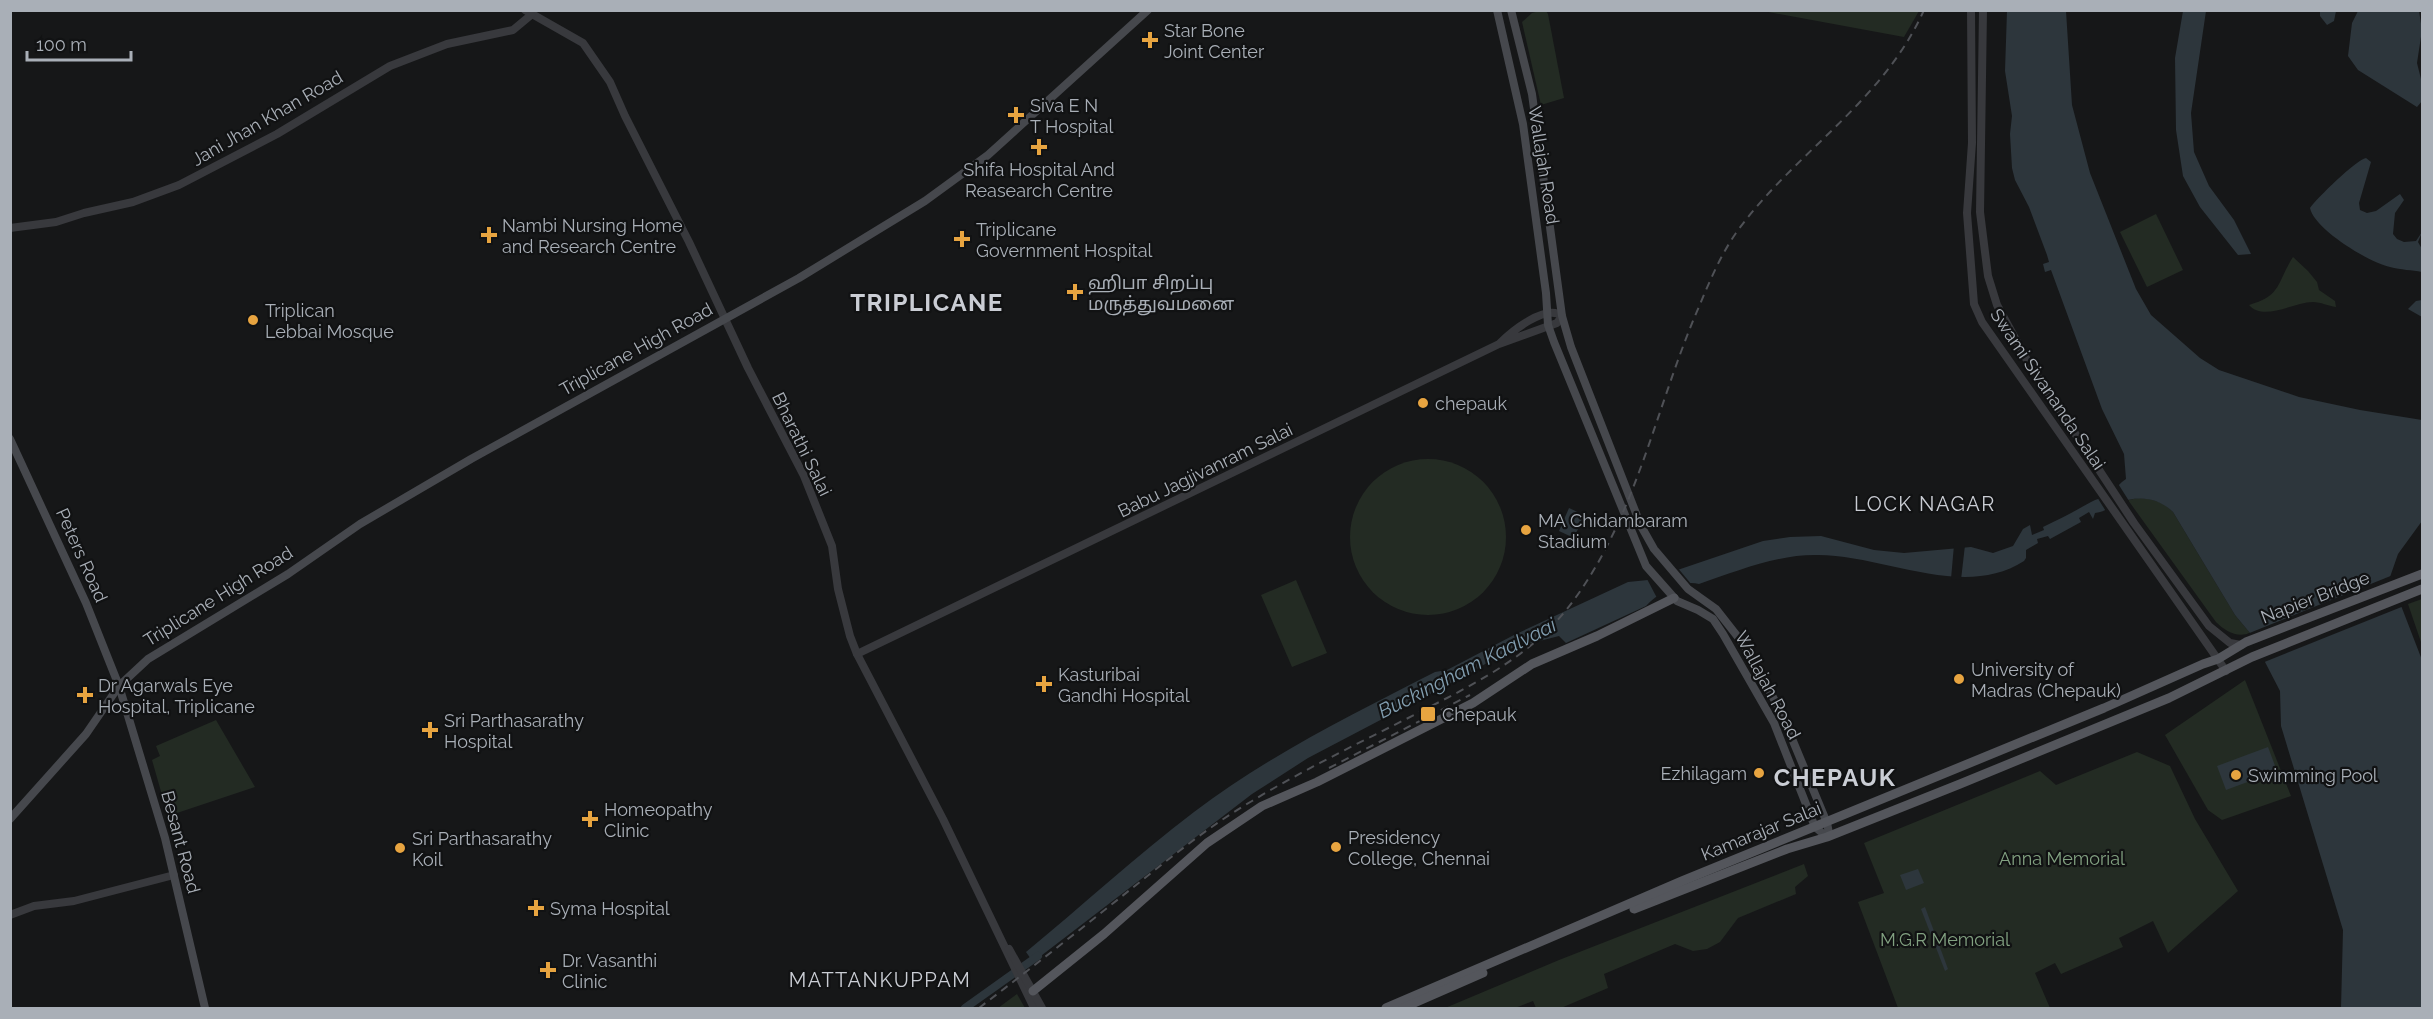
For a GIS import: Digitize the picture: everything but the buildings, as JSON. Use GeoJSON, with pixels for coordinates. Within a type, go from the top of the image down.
{"type":"FeatureCollection","features":[{"type":"Feature","properties":{"kind":"main road","name":"Triplicane High Road"},"geometry":{"type":"LineString","coordinates":[[10,819],[86,734],[119,686],[148,658],[288,573],[360,524],[471,459],[806,274],[926,201],[988,155],[1148,10]]}},
{"type":"Feature","properties":{"kind":"main road","name":"Wallajah Road"},"geometry":{"type":"LineString","coordinates":[[1497,10],[1522,124],[1546,293],[1548,325],[1600,458],[1646,566],[1672,596],[1713,619],[1774,723],[1815,827],[1827,837],[1829,833],[1827,823],[1780,712],[1745,646],[1716,609],[1688,589],[1670,565],[1654,549],[1641,526],[1571,347],[1562,316],[1532,94],[1511,10]]}},
{"type":"Feature","properties":{"kind":"main road","name":"Peters Road"},"geometry":{"type":"LineString","coordinates":[[10,440],[86,603],[119,686]]}},
{"type":"Feature","properties":{"kind":"main road","name":"Napier Bridge"},"geometry":{"type":"LineString","coordinates":[[2244,644],[2422,573]]}},
{"type":"Feature","properties":{"kind":"main road","name":"Napier Bridge"},"geometry":{"type":"LineString","coordinates":[[2252,657],[2422,590]]}},
{"type":"Feature","properties":{"kind":"main road"},"geometry":{"type":"LineString","coordinates":[[1033,991],[1104,934],[1207,843],[1262,806],[1317,782],[1473,703],[1532,664],[1597,636],[1672,596]]}},
{"type":"Feature","properties":{"kind":"main road","name":"Kamarajar Salai"},"geometry":{"type":"LineString","coordinates":[[1386,1008],[2104,708],[2218,659],[2244,644]]}},
{"type":"Feature","properties":{"kind":"main road","name":"Kamarajar Salai"},"geometry":{"type":"LineString","coordinates":[[1403,1008],[1602,921],[1787,849],[1827,837],[2169,698],[2252,657]]}},
{"type":"Feature","properties":{"kind":"main road","name":"Besant Road"},"geometry":{"type":"LineString","coordinates":[[119,686],[174,875],[204,1008]]}},
{"type":"Feature","properties":{"kind":"street","name":"Swami Sivananda Salai"},"geometry":{"type":"LineString","coordinates":[[1971,10],[1972,143],[1967,213],[1974,304],[1982,322],[2226,671]]}},
{"type":"Feature","properties":{"kind":"street","name":"Swami Sivananda Salai"},"geometry":{"type":"LineString","coordinates":[[1983,10],[1980,212],[1988,276],[1997,305],[2028,362],[2106,484],[2209,626],[2230,643],[2244,644]]}},
{"type":"Feature","properties":{"kind":"street","name":"Bharathi Salai"},"geometry":{"type":"LineString","coordinates":[[528,13],[583,43],[610,82],[804,476],[832,546],[838,589],[850,636],[858,654],[943,819],[995,928],[1025,984],[1034,1008]]}},
{"type":"Feature","properties":{"kind":"street","name":"Jani Jhan Khan Road"},"geometry":{"type":"LineString","coordinates":[[10,228],[56,222],[133,202],[179,185],[277,134],[390,66],[447,44],[513,30],[528,13]]}},
{"type":"Feature","properties":{"kind":"street"},"geometry":{"type":"LineString","coordinates":[[1971,29],[1982,30]]}},
{"type":"Feature","properties":{"kind":"street"},"geometry":{"type":"LineString","coordinates":[[1499,344],[1557,322],[1562,316],[1556,312],[1547,312]]}},
{"type":"Feature","properties":{"kind":"street","name":"Babu Jagjivanram Salai"},"geometry":{"type":"LineString","coordinates":[[858,654],[1499,344],[1515,328],[1547,312]]}},
{"type":"Feature","properties":{"kind":"street"},"geometry":{"type":"LineString","coordinates":[[10,915],[34,906],[74,901],[174,875]]}},
{"type":"Feature","properties":{"kind":"street","name":"Bharathi Salai"},"geometry":{"type":"LineString","coordinates":[[1025,984],[1033,991],[1042,1008]]}},
{"type":"Feature","properties":{"kind":"green space"},"geometry":{"type":"Polygon","coordinates":[[[1543,10],[1548,14],[1564,98],[1541,105],[1522,22],[1532,13],[1543,10]]]}},
{"type":"Feature","properties":{"kind":"green space"},"geometry":{"type":"Polygon","coordinates":[[[1763,11],[1919,11],[1904,37],[1763,11]]]}},
{"type":"Feature","properties":{"kind":"green space"},"geometry":{"type":"Polygon","coordinates":[[[2156,214],[2183,270],[2147,287],[2120,232],[2156,214]]]}},
{"type":"Feature","properties":{"kind":"green space"},"geometry":{"type":"Polygon","coordinates":[[[2293,257],[2317,282],[2319,290],[2335,301],[2336,307],[2313,302],[2263,312],[2249,305],[2268,297],[2273,292],[2293,257]]]}},
{"type":"Feature","properties":{"kind":"green space"},"geometry":{"type":"Polygon","coordinates":[[[1428,459],[1443,460],[1458,465],[1472,472],[1483,482],[1493,493],[1500,507],[1505,522],[1505,552],[1500,567],[1493,581],[1483,592],[1472,602],[1458,609],[1443,614],[1428,615],[1413,614],[1398,609],[1384,602],[1373,592],[1363,581],[1356,567],[1351,552],[1350,537],[1351,522],[1356,507],[1363,493],[1373,482],[1384,472],[1398,465],[1413,460],[1428,459]]]}},
{"type":"Feature","properties":{"kind":"green space"},"geometry":{"type":"Polygon","coordinates":[[[2139,498],[2157,501],[2173,512],[2235,615],[2250,633],[2240,635],[2232,633],[2216,622],[2128,500],[2139,498]]]}},
{"type":"Feature","properties":{"kind":"green space"},"geometry":{"type":"Polygon","coordinates":[[[1296,580],[1327,653],[1292,667],[1261,595],[1296,580]]]}},
{"type":"Feature","properties":{"kind":"green space"},"geometry":{"type":"Polygon","coordinates":[[[2422,599],[2422,645],[2408,604],[2422,599]]]}},
{"type":"Feature","properties":{"kind":"green space"},"geometry":{"type":"Polygon","coordinates":[[[2245,680],[2291,796],[2222,820],[2208,810],[2165,735],[2245,680]]]}},
{"type":"Feature","properties":{"kind":"green space"},"geometry":{"type":"Polygon","coordinates":[[[216,720],[255,787],[168,816],[152,760],[160,756],[156,746],[216,720]]]}},
{"type":"Feature","properties":{"kind":"green space"},"geometry":{"type":"Polygon","coordinates":[[[2137,752],[2170,766],[2195,819],[2238,891],[2168,953],[2153,921],[2119,938],[2123,947],[2061,974],[2055,963],[2035,973],[2050,1008],[1898,1008],[1858,902],[1884,893],[1864,843],[2040,771],[2056,785],[2137,752]]]}},
{"type":"Feature","properties":{"kind":"green space"},"geometry":{"type":"Polygon","coordinates":[[[1804,864],[1808,876],[1795,887],[1796,894],[1738,918],[1720,942],[1707,949],[1693,951],[1675,944],[1604,974],[1608,988],[1561,1008],[1536,1008],[1533,1001],[1515,1008],[1445,1008],[1559,960],[1804,864]]]}},
{"type":"Feature","properties":{"kind":"green space"},"geometry":{"type":"Polygon","coordinates":[[[1017,994],[1025,1008],[998,1008],[1017,994]]]}},
{"type":"Feature","properties":{"kind":"water"},"geometry":{"type":"Polygon","coordinates":[[[2007,11],[2066,11],[2072,105],[2090,173],[2136,289],[2151,315],[2200,358],[2219,370],[2299,397],[2422,420],[2422,521],[2398,554],[2390,577],[2422,660],[2422,1008],[2341,1008],[2343,930],[2281,726],[2280,691],[2250,633],[2235,615],[2173,512],[2154,500],[2140,498],[2125,500],[2095,513],[2093,519],[2089,512],[2079,518],[2081,522],[2050,539],[2048,536],[2037,539],[2038,543],[2026,550],[2024,561],[2001,572],[1976,577],[1950,576],[1843,557],[1803,555],[1788,557],[1758,564],[1699,584],[1677,585],[1657,596],[1646,606],[1566,643],[1559,636],[1512,648],[1470,673],[1308,758],[1252,794],[1033,962],[1026,952],[1172,829],[1252,772],[1312,736],[1435,672],[1447,670],[1514,635],[1628,582],[1648,580],[1763,541],[1790,537],[1821,536],[1874,550],[1904,553],[1971,547],[1993,553],[2013,546],[2023,529],[2030,525],[2032,535],[2044,530],[2043,527],[2109,495],[2126,479],[2124,454],[2102,409],[2051,270],[2045,272],[2043,264],[2049,262],[2047,255],[2029,207],[2015,180],[2010,134],[2012,116],[2005,71],[2007,11]]]}},
{"type":"Feature","properties":{"kind":"water"},"geometry":{"type":"Polygon","coordinates":[[[2183,11],[2206,11],[2191,113],[2194,152],[2209,186],[2234,220],[2251,254],[2238,255],[2200,207],[2183,176],[2176,130],[2175,58],[2183,11]]]}},
{"type":"Feature","properties":{"kind":"water"},"geometry":{"type":"Polygon","coordinates":[[[2320,11],[2336,11],[2334,21],[2327,25],[2320,16],[2320,11]]]}},
{"type":"Feature","properties":{"kind":"water"},"geometry":{"type":"Polygon","coordinates":[[[2358,11],[2419,11],[2422,30],[2417,63],[2422,83],[2422,101],[2417,107],[2358,70],[2348,56],[2352,23],[2358,11]]]}},
{"type":"Feature","properties":{"kind":"water"},"geometry":{"type":"Polygon","coordinates":[[[2366,158],[2371,162],[2359,203],[2360,210],[2367,213],[2376,211],[2400,194],[2404,200],[2395,213],[2393,234],[2404,242],[2416,241],[2422,232],[2418,242],[2422,249],[2422,272],[2390,267],[2357,252],[2321,226],[2310,208],[2328,188],[2366,158]]]}},
{"type":"Feature","properties":{"kind":"water"},"geometry":{"type":"Polygon","coordinates":[[[2422,300],[2422,317],[2408,309],[2416,301],[2422,300]]]}},
{"type":"Feature","properties":{"kind":"water"},"geometry":{"type":"Polygon","coordinates":[[[1569,508],[1584,515],[1574,538],[1559,531],[1569,508]]]}},
{"type":"Feature","properties":{"kind":"water"},"geometry":{"type":"Polygon","coordinates":[[[2268,747],[2277,771],[2226,790],[2217,766],[2268,747]]]}},
{"type":"Feature","properties":{"kind":"water"},"geometry":{"type":"Polygon","coordinates":[[[1918,869],[1924,883],[1906,890],[1900,875],[1918,869]]]}},
{"type":"Feature","properties":{"kind":"water"},"geometry":{"type":"Polygon","coordinates":[[[1925,907],[1948,969],[1945,971],[1921,909],[1925,907]]]}},
{"type":"Feature","properties":{"kind":"pier"},"geometry":{"type":"Polygon","coordinates":[[[2117,482],[2129,501],[2107,513],[2097,497],[2115,487],[2117,482]]]}},
{"type":"Feature","properties":{"kind":"pier"},"geometry":{"type":"Polygon","coordinates":[[[1954,545],[1965,545],[1961,580],[1951,579],[1954,545]]]}},
{"type":"Feature","properties":{"kind":"pier"},"geometry":{"type":"Polygon","coordinates":[[[1677,567],[1692,585],[1657,598],[1647,579],[1677,567]]]}},
{"type":"Feature","properties":{"kind":"pier"},"geometry":{"type":"Polygon","coordinates":[[[2393,575],[2404,606],[2262,663],[2247,634],[2393,575]]]}},
{"type":"Feature","properties":{"kind":"waterway","name":"Buckingham Kaalvaai"},"geometry":{"type":"LineString","coordinates":[[965,1008],[1038,956]]}},
{"type":"Feature","properties":{"kind":"railway"},"geometry":{"type":"LineString","coordinates":[[979,1008],[1220,821],[1292,778],[1478,681],[1516,657],[1551,627],[1590,576],[1610,541],[1641,467],[1695,316],[1713,274],[1736,233],[1759,204],[1836,127],[1885,73],[1906,43],[1924,10]]}},
{"type":"Feature","properties":{"kind":"railway"},"geometry":{"type":"LineString","coordinates":[[1329,768],[1470,695]]}},
{"type":"Feature","properties":{"kind":"place","name":"Star Bone Joint Center"},"geometry":{"type":"Point","coordinates":[1150,40]}},
{"type":"Feature","properties":{"kind":"place","name":"Siva E N T Hospital"},"geometry":{"type":"Point","coordinates":[1016,115]}},
{"type":"Feature","properties":{"kind":"place","name":"Shifa Hospital And Reasearch Centre"},"geometry":{"type":"Point","coordinates":[1039,147]}},
{"type":"Feature","properties":{"kind":"place","name":"Nambi Nursing Home and Research Centre"},"geometry":{"type":"Point","coordinates":[489,235]}},
{"type":"Feature","properties":{"kind":"place","name":"Triplicane Government Hospital"},"geometry":{"type":"Point","coordinates":[962,239]}},
{"type":"Feature","properties":{"kind":"place","name":"ஹிபா சிறப்பு மருத்துவமனை"},"geometry":{"type":"Point","coordinates":[1075,292]}},
{"type":"Feature","properties":{"kind":"place","name":"Triplican Lebbai Mosque"},"geometry":{"type":"Point","coordinates":[253,320]}},
{"type":"Feature","properties":{"kind":"place","name":"chepauk"},"geometry":{"type":"Point","coordinates":[1423,403]}},
{"type":"Feature","properties":{"kind":"place","name":"MA Chidambaram Stadium"},"geometry":{"type":"Point","coordinates":[1526,530]}},
{"type":"Feature","properties":{"kind":"place","name":"University of Madras (Chepauk)"},"geometry":{"type":"Point","coordinates":[1959,679]}},
{"type":"Feature","properties":{"kind":"place","name":"Kasturibai Gandhi Hospital"},"geometry":{"type":"Point","coordinates":[1044,684]}},
{"type":"Feature","properties":{"kind":"place","name":"Dr Agarwals Eye Hospital, Triplicane"},"geometry":{"type":"Point","coordinates":[85,695]}},
{"type":"Feature","properties":{"kind":"place","name":"Chepauk"},"geometry":{"type":"Point","coordinates":[1428,714]}},
{"type":"Feature","properties":{"kind":"place","name":"Sri Parthasarathy Hospital"},"geometry":{"type":"Point","coordinates":[430,730]}},
{"type":"Feature","properties":{"kind":"place","name":"Ezhilagam"},"geometry":{"type":"Point","coordinates":[1759,773]}},
{"type":"Feature","properties":{"kind":"place","name":"Swimming Pool"},"geometry":{"type":"Point","coordinates":[2236,775]}},
{"type":"Feature","properties":{"kind":"place","name":"Homeopathy Clinic"},"geometry":{"type":"Point","coordinates":[590,819]}},
{"type":"Feature","properties":{"kind":"place","name":"Presidency College, Chennai"},"geometry":{"type":"Point","coordinates":[1336,847]}},
{"type":"Feature","properties":{"kind":"place","name":"Sri Parthasarathy Koil"},"geometry":{"type":"Point","coordinates":[400,848]}},
{"type":"Feature","properties":{"kind":"place","name":"Syma Hospital"},"geometry":{"type":"Point","coordinates":[536,908]}},
{"type":"Feature","properties":{"kind":"place","name":"Dr. Vasanthi Clinic"},"geometry":{"type":"Point","coordinates":[548,970]}},
{"type":"Feature","properties":{"kind":"district","name":"TRIPLICANE"},"geometry":{"type":"Point","coordinates":[927,302]}},
{"type":"Feature","properties":{"kind":"district","name":"LOCK NAGAR"},"geometry":{"type":"Point","coordinates":[1925,504]}},
{"type":"Feature","properties":{"kind":"district","name":"CHEPAUK"},"geometry":{"type":"Point","coordinates":[1835,777]}},
{"type":"Feature","properties":{"kind":"district","name":"MATTANKUPPAM"},"geometry":{"type":"Point","coordinates":[880,980]}},
{"type":"Feature","properties":{"kind":"park label","name":"Anna Memorial"},"geometry":{"type":"Point","coordinates":[2062,858]}},
{"type":"Feature","properties":{"kind":"park label","name":"M.G.R Memorial"},"geometry":{"type":"Point","coordinates":[1945,939]}}]}
